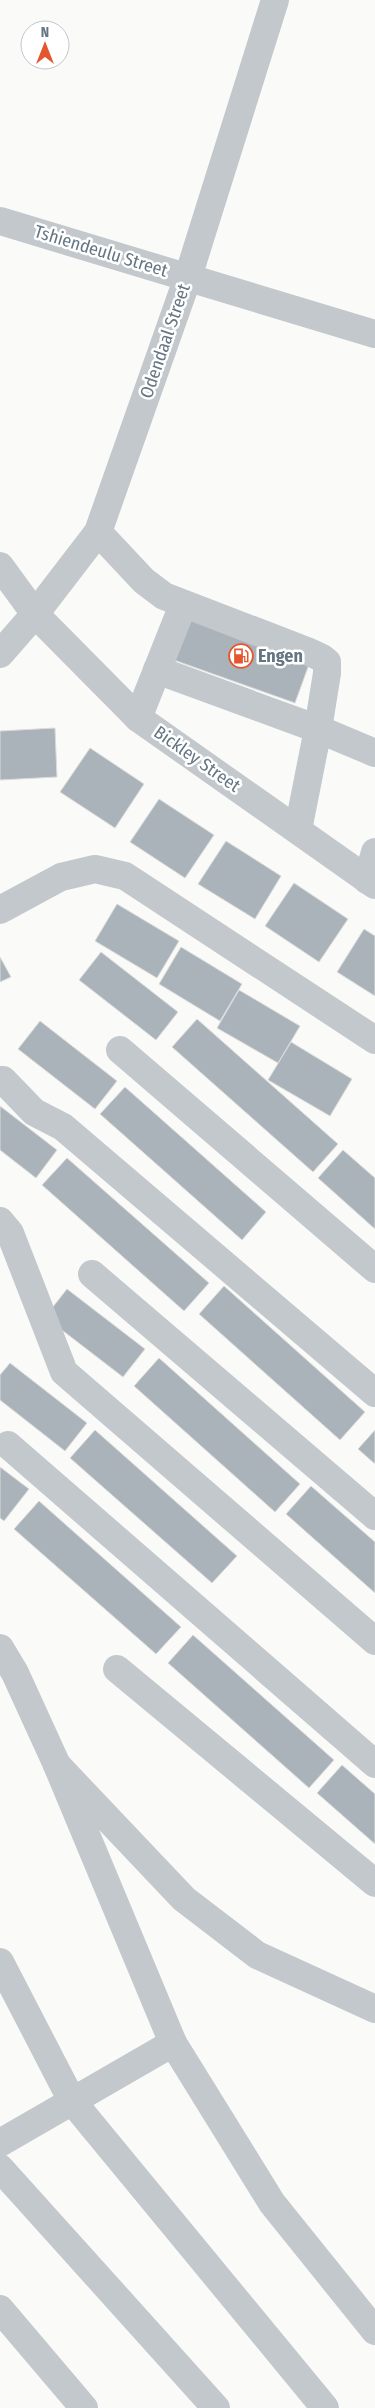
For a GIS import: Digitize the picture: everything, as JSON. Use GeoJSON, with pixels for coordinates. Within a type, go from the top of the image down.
{"type":"FeatureCollection","features":[{"type":"Feature","properties":{"kind":"street","name":"Odendaal Street"},"geometry":{"type":"LineString","coordinates":[[0,654],[35,614],[98,532],[188,277],[275,0]]}},
{"type":"Feature","properties":{"kind":"street","name":"Tshiendeulu Street"},"geometry":{"type":"LineString","coordinates":[[0,221],[375,334]]}},
{"type":"Feature","properties":{"kind":"street"},"geometry":{"type":"LineString","coordinates":[[98,532],[144,581],[164,596],[322,658],[327,662],[327,674],[318,729],[298,830]]}},
{"type":"Feature","properties":{"kind":"street","name":"Bickley Street"},"geometry":{"type":"LineString","coordinates":[[0,566],[35,614],[138,718],[371,883]]}},
{"type":"Feature","properties":{"kind":"street"},"geometry":{"type":"LineString","coordinates":[[138,718],[183,605]]}},
{"type":"Feature","properties":{"kind":"street"},"geometry":{"type":"LineString","coordinates":[[157,670],[318,729],[375,753]]}},
{"type":"Feature","properties":{"kind":"street"},"geometry":{"type":"LineString","coordinates":[[371,883],[375,852]]}},
{"type":"Feature","properties":{"kind":"street"},"geometry":{"type":"LineString","coordinates":[[0,910],[61,877],[95,869],[125,876],[375,1040]]}},
{"type":"Feature","properties":{"kind":"street"},"geometry":{"type":"LineString","coordinates":[[120,1050],[375,1269]]}},
{"type":"Feature","properties":{"kind":"street"},"geometry":{"type":"LineString","coordinates":[[0,1080],[3,1080],[34,1112],[64,1126],[375,1393]]}},
{"type":"Feature","properties":{"kind":"street"},"geometry":{"type":"LineString","coordinates":[[0,1221],[10,1233],[64,1372],[375,1641]]}},
{"type":"Feature","properties":{"kind":"street"},"geometry":{"type":"LineString","coordinates":[[92,1274],[375,1516]]}},
{"type":"Feature","properties":{"kind":"street"},"geometry":{"type":"LineString","coordinates":[[8,1445],[375,1764]]}},
{"type":"Feature","properties":{"kind":"street"},"geometry":{"type":"LineString","coordinates":[[0,1648],[15,1673],[58,1765],[173,2043],[272,2203],[375,2331]]}},
{"type":"Feature","properties":{"kind":"street"},"geometry":{"type":"LineString","coordinates":[[117,1669],[375,1883]]}},
{"type":"Feature","properties":{"kind":"street"},"geometry":{"type":"LineString","coordinates":[[58,1765],[184,1899],[206,1916],[257,1955],[375,2009]]}},
{"type":"Feature","properties":{"kind":"street"},"geometry":{"type":"LineString","coordinates":[[0,1962],[72,2101],[326,2408]]}},
{"type":"Feature","properties":{"kind":"street"},"geometry":{"type":"LineString","coordinates":[[0,2143],[173,2043]]}},
{"type":"Feature","properties":{"kind":"street"},"geometry":{"type":"LineString","coordinates":[[0,2168],[216,2408]]}},
{"type":"Feature","properties":{"kind":"street"},"geometry":{"type":"LineString","coordinates":[[0,2309],[84,2408]]}},
{"type":"Feature","properties":{"kind":"building"},"geometry":{"type":"Polygon","coordinates":[[[187,615],[311,659],[295,703],[171,659],[187,615]]]}},
{"type":"Feature","properties":{"kind":"building"},"geometry":{"type":"Polygon","coordinates":[[[55,728],[57,777],[0,780],[0,731],[55,728]]]}},
{"type":"Feature","properties":{"kind":"building"},"geometry":{"type":"Polygon","coordinates":[[[90,748],[144,784],[115,828],[60,792],[90,748]]]}},
{"type":"Feature","properties":{"kind":"building"},"geometry":{"type":"Polygon","coordinates":[[[159,799],[214,835],[185,878],[130,842],[159,799]]]}},
{"type":"Feature","properties":{"kind":"building"},"geometry":{"type":"Polygon","coordinates":[[[226,841],[281,876],[255,919],[198,884],[226,841]]]}},
{"type":"Feature","properties":{"kind":"building"},"geometry":{"type":"Polygon","coordinates":[[[294,883],[348,919],[319,962],[265,926],[294,883]]]}},
{"type":"Feature","properties":{"kind":"building"},"geometry":{"type":"Polygon","coordinates":[[[117,904],[179,941],[157,978],[95,941],[117,904]]]}},
{"type":"Feature","properties":{"kind":"building"},"geometry":{"type":"Polygon","coordinates":[[[364,929],[375,936],[375,996],[337,972],[364,929]]]}},
{"type":"Feature","properties":{"kind":"building"},"geometry":{"type":"Polygon","coordinates":[[[181,947],[242,984],[220,1021],[159,984],[181,947]]]}},
{"type":"Feature","properties":{"kind":"building"},"geometry":{"type":"Polygon","coordinates":[[[101,952],[178,1012],[156,1040],[79,980],[101,952]]]}},
{"type":"Feature","properties":{"kind":"building"},"geometry":{"type":"Polygon","coordinates":[[[0,957],[11,977],[0,982],[0,957]]]}},
{"type":"Feature","properties":{"kind":"building"},"geometry":{"type":"Polygon","coordinates":[[[239,990],[300,1026],[278,1063],[217,1028],[239,990]]]}},
{"type":"Feature","properties":{"kind":"building"},"geometry":{"type":"Polygon","coordinates":[[[197,1019],[338,1144],[313,1172],[172,1047],[197,1019]]]}},
{"type":"Feature","properties":{"kind":"building"},"geometry":{"type":"Polygon","coordinates":[[[40,1021],[117,1081],[95,1109],[18,1049],[40,1021]]]}},
{"type":"Feature","properties":{"kind":"building"},"geometry":{"type":"Polygon","coordinates":[[[291,1042],[352,1079],[330,1116],[268,1080],[291,1042]]]}},
{"type":"Feature","properties":{"kind":"building"},"geometry":{"type":"Polygon","coordinates":[[[125,1087],[266,1212],[242,1240],[100,1114],[125,1087]]]}},
{"type":"Feature","properties":{"kind":"building"},"geometry":{"type":"Polygon","coordinates":[[[0,1106],[57,1150],[36,1178],[0,1150],[0,1106]]]}},
{"type":"Feature","properties":{"kind":"building"},"geometry":{"type":"Polygon","coordinates":[[[343,1150],[375,1178],[375,1229],[318,1178],[343,1150]]]}},
{"type":"Feature","properties":{"kind":"building"},"geometry":{"type":"Polygon","coordinates":[[[67,1158],[209,1283],[184,1311],[42,1185],[67,1158]]]}},
{"type":"Feature","properties":{"kind":"building"},"geometry":{"type":"Polygon","coordinates":[[[224,1286],[365,1412],[340,1440],[199,1314],[224,1286]]]}},
{"type":"Feature","properties":{"kind":"building"},"geometry":{"type":"Polygon","coordinates":[[[67,1289],[145,1349],[123,1377],[45,1317],[67,1289]]]}},
{"type":"Feature","properties":{"kind":"building"},"geometry":{"type":"Polygon","coordinates":[[[159,1358],[300,1484],[275,1512],[134,1386],[159,1358]]]}},
{"type":"Feature","properties":{"kind":"building"},"geometry":{"type":"Polygon","coordinates":[[[10,1363],[87,1423],[65,1451],[0,1400],[0,1375],[10,1363]]]}},
{"type":"Feature","properties":{"kind":"building"},"geometry":{"type":"Polygon","coordinates":[[[95,1430],[237,1556],[212,1583],[70,1458],[95,1430]]]}},
{"type":"Feature","properties":{"kind":"building"},"geometry":{"type":"Polygon","coordinates":[[[375,1430],[375,1464],[358,1449],[375,1430]]]}},
{"type":"Feature","properties":{"kind":"building"},"geometry":{"type":"Polygon","coordinates":[[[0,1467],[29,1489],[4,1521],[0,1518],[0,1467]]]}},
{"type":"Feature","properties":{"kind":"building"},"geometry":{"type":"Polygon","coordinates":[[[311,1486],[375,1542],[375,1593],[286,1514],[311,1486]]]}},
{"type":"Feature","properties":{"kind":"building"},"geometry":{"type":"Polygon","coordinates":[[[39,1501],[181,1627],[156,1654],[14,1529],[39,1501]]]}},
{"type":"Feature","properties":{"kind":"building"},"geometry":{"type":"Polygon","coordinates":[[[193,1635],[334,1760],[309,1788],[168,1663],[193,1635]]]}},
{"type":"Feature","properties":{"kind":"building"},"geometry":{"type":"Polygon","coordinates":[[[342,1765],[375,1794],[375,1844],[317,1793],[342,1765]]]}},
{"type":"Feature","properties":{"kind":"place","name":"Engen"},"geometry":{"type":"Point","coordinates":[241,656]}}]}
